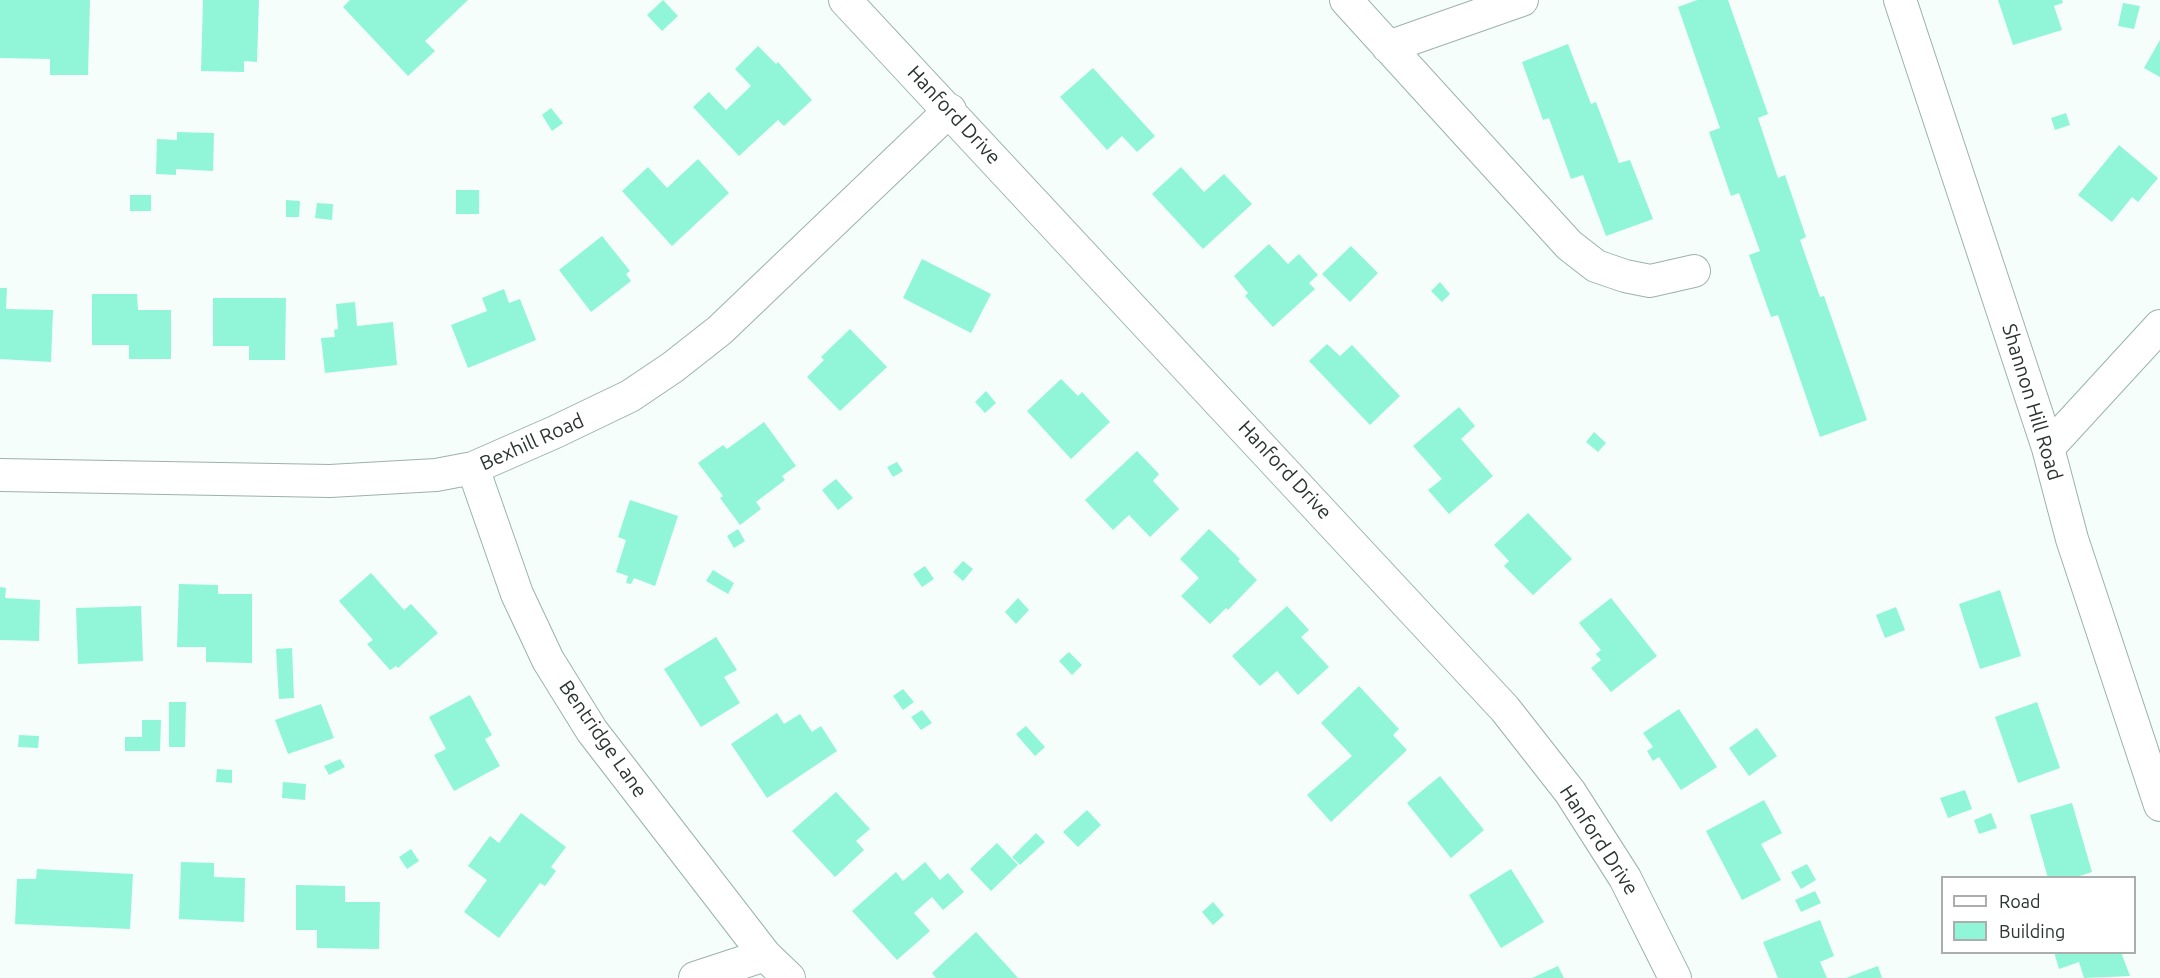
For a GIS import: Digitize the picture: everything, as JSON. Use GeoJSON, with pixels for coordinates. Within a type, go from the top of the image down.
{"type":"FeatureCollection","features":[{"type":"Feature","properties":{"kind":"street","name":"Hanford Drive"},"geometry":{"type":"LineString","coordinates":[[845,0],[950,110],[1505,709],[1570,792],[1625,878],[1675,978]]}},
{"type":"Feature","properties":{"kind":"street"},"geometry":{"type":"LineString","coordinates":[[1346,0],[1569,245],[1596,267],[1650,281],[1694,271]]}},
{"type":"Feature","properties":{"kind":"street"},"geometry":{"type":"LineString","coordinates":[[1388,46],[1522,0]]}},
{"type":"Feature","properties":{"kind":"street","name":"Shannon Hill Road"},"geometry":{"type":"LineString","coordinates":[[1900,0],[2048,448],[2072,539],[2160,805]]}},
{"type":"Feature","properties":{"kind":"street","name":"Bexhill Road"},"geometry":{"type":"LineString","coordinates":[[0,475],[330,481],[436,476],[473,468],[630,396],[673,367],[720,330],[950,110]]}},
{"type":"Feature","properties":{"kind":"street"},"geometry":{"type":"LineString","coordinates":[[2048,448],[2160,326]]}},
{"type":"Feature","properties":{"kind":"street","name":"Bentridge Lane"},"geometry":{"type":"LineString","coordinates":[[473,468],[517,594],[548,660],[592,731],[765,955],[789,978]]}},
{"type":"Feature","properties":{"kind":"street"},"geometry":{"type":"LineString","coordinates":[[695,978],[765,955]]}},
{"type":"Feature","properties":{"kind":"building"},"geometry":{"type":"Polygon","coordinates":[[[0,0],[90,0],[88,75],[50,75],[50,59],[0,58],[0,0]]]}},
{"type":"Feature","properties":{"kind":"building"},"geometry":{"type":"Polygon","coordinates":[[[203,0],[259,0],[257,62],[244,61],[244,72],[201,71],[203,0]]]}},
{"type":"Feature","properties":{"kind":"building"},"geometry":{"type":"Polygon","coordinates":[[[350,0],[468,0],[425,41],[435,51],[408,76],[343,7],[350,0]]]}},
{"type":"Feature","properties":{"kind":"building"},"geometry":{"type":"Polygon","coordinates":[[[663,0],[678,16],[662,31],[647,15],[663,0]]]}},
{"type":"Feature","properties":{"kind":"building"},"geometry":{"type":"Polygon","coordinates":[[[1697,0],[1728,0],[1768,114],[1758,118],[1778,178],[1785,175],[1806,237],[1800,240],[1820,297],[1824,296],[1867,420],[1820,437],[1778,315],[1771,317],[1749,255],[1760,251],[1739,193],[1731,196],[1709,132],[1720,128],[1678,7],[1697,0]]]}},
{"type":"Feature","properties":{"kind":"building"},"geometry":{"type":"Polygon","coordinates":[[[1998,0],[2062,0],[2063,3],[2054,6],[2062,30],[2013,45],[1998,0]]]}},
{"type":"Feature","properties":{"kind":"building"},"geometry":{"type":"Polygon","coordinates":[[[2123,3],[2140,6],[2134,29],[2118,26],[2123,3]]]}},
{"type":"Feature","properties":{"kind":"building"},"geometry":{"type":"Polygon","coordinates":[[[2160,40],[2160,77],[2144,68],[2160,40]]]}},
{"type":"Feature","properties":{"kind":"building"},"geometry":{"type":"Polygon","coordinates":[[[1568,44],[1591,104],[1596,102],[1619,163],[1630,160],[1653,219],[1606,236],[1583,175],[1571,179],[1549,118],[1543,120],[1522,62],[1568,44]]]}},
{"type":"Feature","properties":{"kind":"building"},"geometry":{"type":"Polygon","coordinates":[[[758,46],[776,64],[778,62],[812,100],[784,126],[778,120],[739,156],[693,107],[709,92],[726,110],[751,86],[735,69],[758,46]]]}},
{"type":"Feature","properties":{"kind":"building"},"geometry":{"type":"Polygon","coordinates":[[[1093,68],[1155,136],[1137,152],[1122,136],[1107,150],[1060,97],[1093,68]]]}},
{"type":"Feature","properties":{"kind":"building"},"geometry":{"type":"Polygon","coordinates":[[[551,108],[563,123],[552,131],[542,115],[551,108]]]}},
{"type":"Feature","properties":{"kind":"building"},"geometry":{"type":"Polygon","coordinates":[[[2066,113],[2070,125],[2055,130],[2051,118],[2066,113]]]}},
{"type":"Feature","properties":{"kind":"building"},"geometry":{"type":"Polygon","coordinates":[[[177,132],[214,133],[213,171],[176,169],[176,175],[156,174],[157,139],[177,140],[177,132]]]}},
{"type":"Feature","properties":{"kind":"building"},"geometry":{"type":"Polygon","coordinates":[[[2119,145],[2158,178],[2138,202],[2132,197],[2112,222],[2078,195],[2119,145]]]}},
{"type":"Feature","properties":{"kind":"building"},"geometry":{"type":"Polygon","coordinates":[[[698,159],[729,193],[672,246],[622,191],[648,167],[667,188],[698,159]]]}},
{"type":"Feature","properties":{"kind":"building"},"geometry":{"type":"Polygon","coordinates":[[[1181,167],[1204,192],[1224,174],[1252,204],[1203,249],[1152,194],[1181,167]]]}},
{"type":"Feature","properties":{"kind":"building"},"geometry":{"type":"Polygon","coordinates":[[[456,190],[479,190],[479,214],[456,214],[456,190]]]}},
{"type":"Feature","properties":{"kind":"building"},"geometry":{"type":"Polygon","coordinates":[[[130,195],[151,195],[151,211],[130,211],[130,195]]]}},
{"type":"Feature","properties":{"kind":"building"},"geometry":{"type":"Polygon","coordinates":[[[286,200],[300,201],[299,217],[286,217],[286,200]]]}},
{"type":"Feature","properties":{"kind":"building"},"geometry":{"type":"Polygon","coordinates":[[[317,203],[333,204],[332,220],[315,218],[317,203]]]}},
{"type":"Feature","properties":{"kind":"building"},"geometry":{"type":"Polygon","coordinates":[[[602,236],[630,271],[626,274],[631,281],[591,312],[559,270],[602,236]]]}},
{"type":"Feature","properties":{"kind":"building"},"geometry":{"type":"Polygon","coordinates":[[[1269,244],[1288,264],[1299,254],[1318,275],[1309,283],[1315,289],[1273,327],[1245,296],[1248,293],[1234,276],[1269,244]]]}},
{"type":"Feature","properties":{"kind":"building"},"geometry":{"type":"Polygon","coordinates":[[[1351,246],[1378,273],[1350,302],[1322,274],[1351,246]]]}},
{"type":"Feature","properties":{"kind":"building"},"geometry":{"type":"Polygon","coordinates":[[[922,259],[991,294],[971,333],[903,298],[922,259]]]}},
{"type":"Feature","properties":{"kind":"building"},"geometry":{"type":"Polygon","coordinates":[[[1440,282],[1450,294],[1442,302],[1431,291],[1440,282]]]}},
{"type":"Feature","properties":{"kind":"building"},"geometry":{"type":"Polygon","coordinates":[[[0,288],[7,288],[6,309],[53,310],[51,362],[0,359],[0,288]]]}},
{"type":"Feature","properties":{"kind":"building"},"geometry":{"type":"Polygon","coordinates":[[[504,289],[509,303],[520,299],[536,340],[468,368],[451,325],[487,311],[482,298],[504,289]]]}},
{"type":"Feature","properties":{"kind":"building"},"geometry":{"type":"Polygon","coordinates":[[[92,294],[137,294],[138,310],[171,310],[171,359],[129,359],[129,345],[92,345],[92,294]]]}},
{"type":"Feature","properties":{"kind":"building"},"geometry":{"type":"Polygon","coordinates":[[[213,298],[286,298],[285,360],[249,360],[249,346],[213,346],[213,298]]]}},
{"type":"Feature","properties":{"kind":"building"},"geometry":{"type":"Polygon","coordinates":[[[355,302],[357,326],[393,322],[397,365],[325,373],[321,338],[335,337],[334,330],[338,329],[336,304],[355,302]]]}},
{"type":"Feature","properties":{"kind":"building"},"geometry":{"type":"Polygon","coordinates":[[[850,329],[887,367],[840,411],[807,377],[824,360],[821,357],[850,329]]]}},
{"type":"Feature","properties":{"kind":"building"},"geometry":{"type":"Polygon","coordinates":[[[1327,344],[1340,356],[1352,345],[1400,396],[1370,425],[1309,361],[1327,344]]]}},
{"type":"Feature","properties":{"kind":"building"},"geometry":{"type":"Polygon","coordinates":[[[1061,379],[1078,396],[1082,392],[1110,422],[1071,459],[1027,411],[1061,379]]]}},
{"type":"Feature","properties":{"kind":"building"},"geometry":{"type":"Polygon","coordinates":[[[986,391],[996,403],[985,413],[975,402],[986,391]]]}},
{"type":"Feature","properties":{"kind":"building"},"geometry":{"type":"Polygon","coordinates":[[[1459,407],[1475,426],[1461,439],[1493,476],[1449,514],[1428,490],[1442,479],[1413,446],[1459,407]]]}},
{"type":"Feature","properties":{"kind":"building"},"geometry":{"type":"Polygon","coordinates":[[[764,422],[796,466],[782,476],[785,480],[756,502],[761,509],[740,525],[720,498],[723,496],[698,463],[723,445],[727,449],[764,422]]]}},
{"type":"Feature","properties":{"kind":"building"},"geometry":{"type":"Polygon","coordinates":[[[1594,432],[1606,443],[1598,452],[1586,442],[1594,432]]]}},
{"type":"Feature","properties":{"kind":"building"},"geometry":{"type":"Polygon","coordinates":[[[1137,451],[1159,474],[1153,481],[1179,509],[1150,537],[1129,515],[1113,530],[1085,500],[1137,451]]]}},
{"type":"Feature","properties":{"kind":"building"},"geometry":{"type":"Polygon","coordinates":[[[897,462],[903,471],[893,477],[887,467],[897,462]]]}},
{"type":"Feature","properties":{"kind":"building"},"geometry":{"type":"Polygon","coordinates":[[[836,479],[853,498],[838,510],[822,490],[836,479]]]}},
{"type":"Feature","properties":{"kind":"building"},"geometry":{"type":"Polygon","coordinates":[[[630,500],[678,516],[655,586],[634,578],[631,584],[626,583],[628,576],[616,572],[626,540],[618,537],[630,500]]]}},
{"type":"Feature","properties":{"kind":"building"},"geometry":{"type":"Polygon","coordinates":[[[1528,513],[1572,559],[1533,595],[1504,566],[1509,561],[1494,545],[1528,513]]]}},
{"type":"Feature","properties":{"kind":"building"},"geometry":{"type":"Polygon","coordinates":[[[738,529],[745,541],[734,548],[727,536],[738,529]]]}},
{"type":"Feature","properties":{"kind":"building"},"geometry":{"type":"Polygon","coordinates":[[[1209,529],[1240,559],[1238,561],[1257,580],[1228,610],[1226,608],[1210,624],[1181,596],[1199,578],[1180,559],[1209,529]]]}},
{"type":"Feature","properties":{"kind":"building"},"geometry":{"type":"Polygon","coordinates":[[[963,561],[973,569],[963,581],[953,572],[963,561]]]}},
{"type":"Feature","properties":{"kind":"building"},"geometry":{"type":"Polygon","coordinates":[[[925,566],[934,579],[922,587],[913,574],[925,566]]]}},
{"type":"Feature","properties":{"kind":"building"},"geometry":{"type":"Polygon","coordinates":[[[713,570],[734,583],[728,594],[706,581],[713,570]]]}},
{"type":"Feature","properties":{"kind":"building"},"geometry":{"type":"Polygon","coordinates":[[[371,573],[404,610],[411,604],[438,633],[398,668],[396,666],[390,670],[367,644],[373,640],[339,601],[371,573]]]}},
{"type":"Feature","properties":{"kind":"building"},"geometry":{"type":"Polygon","coordinates":[[[179,584],[218,585],[218,594],[252,594],[252,663],[206,662],[206,647],[177,647],[179,584]]]}},
{"type":"Feature","properties":{"kind":"building"},"geometry":{"type":"Polygon","coordinates":[[[0,587],[6,588],[5,598],[40,600],[39,641],[0,640],[0,587]]]}},
{"type":"Feature","properties":{"kind":"building"},"geometry":{"type":"Polygon","coordinates":[[[2000,590],[2021,656],[1980,669],[1959,604],[2000,590]]]}},
{"type":"Feature","properties":{"kind":"building"},"geometry":{"type":"Polygon","coordinates":[[[1018,598],[1029,610],[1016,624],[1005,612],[1018,598]]]}},
{"type":"Feature","properties":{"kind":"building"},"geometry":{"type":"Polygon","coordinates":[[[1611,598],[1657,656],[1611,692],[1591,668],[1601,660],[1596,654],[1601,650],[1579,623],[1611,598]]]}},
{"type":"Feature","properties":{"kind":"building"},"geometry":{"type":"Polygon","coordinates":[[[141,606],[143,661],[78,664],[76,608],[141,606]]]}},
{"type":"Feature","properties":{"kind":"building"},"geometry":{"type":"Polygon","coordinates":[[[1287,606],[1309,630],[1301,637],[1329,667],[1298,695],[1277,671],[1260,686],[1232,656],[1287,606]]]}},
{"type":"Feature","properties":{"kind":"building"},"geometry":{"type":"Polygon","coordinates":[[[1896,607],[1905,630],[1885,638],[1876,615],[1896,607]]]}},
{"type":"Feature","properties":{"kind":"building"},"geometry":{"type":"Polygon","coordinates":[[[716,637],[737,670],[724,677],[740,703],[701,727],[664,669],[716,637]]]}},
{"type":"Feature","properties":{"kind":"building"},"geometry":{"type":"Polygon","coordinates":[[[292,648],[294,698],[279,699],[276,649],[292,648]]]}},
{"type":"Feature","properties":{"kind":"building"},"geometry":{"type":"Polygon","coordinates":[[[1069,652],[1082,665],[1072,675],[1059,661],[1069,652]]]}},
{"type":"Feature","properties":{"kind":"building"},"geometry":{"type":"Polygon","coordinates":[[[1359,686],[1399,729],[1393,735],[1407,750],[1331,822],[1307,795],[1352,756],[1321,723],[1359,686]]]}},
{"type":"Feature","properties":{"kind":"building"},"geometry":{"type":"Polygon","coordinates":[[[903,689],[914,702],[903,710],[893,696],[903,689]]]}},
{"type":"Feature","properties":{"kind":"building"},"geometry":{"type":"Polygon","coordinates":[[[470,695],[492,735],[485,739],[500,766],[454,791],[434,755],[446,749],[429,717],[470,695]]]}},
{"type":"Feature","properties":{"kind":"building"},"geometry":{"type":"Polygon","coordinates":[[[169,702],[186,702],[185,747],[169,747],[169,702]]]}},
{"type":"Feature","properties":{"kind":"building"},"geometry":{"type":"Polygon","coordinates":[[[2037,702],[2060,768],[2018,783],[1995,717],[2037,702]]]}},
{"type":"Feature","properties":{"kind":"building"},"geometry":{"type":"Polygon","coordinates":[[[321,704],[334,738],[288,754],[275,720],[321,704]]]}},
{"type":"Feature","properties":{"kind":"building"},"geometry":{"type":"Polygon","coordinates":[[[1679,709],[1717,767],[1681,790],[1659,757],[1653,761],[1647,751],[1653,747],[1643,733],[1679,709]]]}},
{"type":"Feature","properties":{"kind":"building"},"geometry":{"type":"Polygon","coordinates":[[[922,710],[932,723],[921,730],[911,717],[922,710]]]}},
{"type":"Feature","properties":{"kind":"building"},"geometry":{"type":"Polygon","coordinates":[[[777,713],[784,724],[800,714],[812,732],[821,726],[837,751],[767,798],[731,744],[777,713]]]}},
{"type":"Feature","properties":{"kind":"building"},"geometry":{"type":"Polygon","coordinates":[[[142,720],[161,720],[160,751],[125,751],[125,737],[142,737],[142,720]]]}},
{"type":"Feature","properties":{"kind":"building"},"geometry":{"type":"Polygon","coordinates":[[[1026,726],[1045,747],[1035,756],[1016,734],[1026,726]]]}},
{"type":"Feature","properties":{"kind":"building"},"geometry":{"type":"Polygon","coordinates":[[[1757,728],[1777,756],[1749,776],[1729,748],[1757,728]]]}},
{"type":"Feature","properties":{"kind":"building"},"geometry":{"type":"Polygon","coordinates":[[[19,735],[39,736],[38,748],[18,747],[19,735]]]}},
{"type":"Feature","properties":{"kind":"building"},"geometry":{"type":"Polygon","coordinates":[[[340,759],[345,767],[329,775],[324,766],[340,759]]]}},
{"type":"Feature","properties":{"kind":"building"},"geometry":{"type":"Polygon","coordinates":[[[217,769],[232,770],[232,783],[216,782],[217,769]]]}},
{"type":"Feature","properties":{"kind":"building"},"geometry":{"type":"Polygon","coordinates":[[[1440,776],[1484,830],[1451,858],[1407,803],[1440,776]]]}},
{"type":"Feature","properties":{"kind":"building"},"geometry":{"type":"Polygon","coordinates":[[[283,782],[306,784],[305,800],[282,798],[283,782]]]}},
{"type":"Feature","properties":{"kind":"building"},"geometry":{"type":"Polygon","coordinates":[[[1965,790],[1972,809],[1948,818],[1940,798],[1965,790]]]}},
{"type":"Feature","properties":{"kind":"building"},"geometry":{"type":"Polygon","coordinates":[[[836,792],[870,829],[856,841],[864,850],[835,877],[792,831],[836,792]]]}},
{"type":"Feature","properties":{"kind":"building"},"geometry":{"type":"Polygon","coordinates":[[[1764,800],[1782,833],[1761,844],[1781,880],[1742,900],[1706,831],[1764,800]]]}},
{"type":"Feature","properties":{"kind":"building"},"geometry":{"type":"Polygon","coordinates":[[[2072,803],[2092,872],[2079,876],[2047,876],[2030,815],[2072,803]]]}},
{"type":"Feature","properties":{"kind":"building"},"geometry":{"type":"Polygon","coordinates":[[[1087,810],[1101,825],[1078,847],[1063,832],[1087,810]]]}},
{"type":"Feature","properties":{"kind":"building"},"geometry":{"type":"Polygon","coordinates":[[[521,813],[566,847],[551,867],[556,871],[545,886],[540,883],[499,938],[464,912],[487,880],[468,866],[490,836],[499,843],[521,813]]]}},
{"type":"Feature","properties":{"kind":"building"},"geometry":{"type":"Polygon","coordinates":[[[1991,813],[1997,828],[1979,834],[1974,820],[1991,813]]]}},
{"type":"Feature","properties":{"kind":"building"},"geometry":{"type":"Polygon","coordinates":[[[1036,833],[1045,842],[1020,865],[1012,857],[1036,833]]]}},
{"type":"Feature","properties":{"kind":"building"},"geometry":{"type":"Polygon","coordinates":[[[997,843],[1018,865],[991,891],[970,869],[997,843]]]}},
{"type":"Feature","properties":{"kind":"building"},"geometry":{"type":"Polygon","coordinates":[[[411,849],[419,861],[407,869],[399,857],[411,849]]]}},
{"type":"Feature","properties":{"kind":"building"},"geometry":{"type":"Polygon","coordinates":[[[181,862],[214,863],[214,877],[245,878],[244,922],[179,919],[181,862]]]}},
{"type":"Feature","properties":{"kind":"building"},"geometry":{"type":"Polygon","coordinates":[[[925,862],[940,880],[948,873],[964,892],[943,910],[932,897],[914,913],[930,931],[897,960],[852,911],[896,872],[903,881],[925,862]]]}},
{"type":"Feature","properties":{"kind":"building"},"geometry":{"type":"Polygon","coordinates":[[[1807,864],[1816,880],[1801,889],[1791,872],[1807,864]]]}},
{"type":"Feature","properties":{"kind":"building"},"geometry":{"type":"Polygon","coordinates":[[[37,869],[133,874],[130,929],[15,924],[17,879],[36,879],[37,869]]]}},
{"type":"Feature","properties":{"kind":"building"},"geometry":{"type":"Polygon","coordinates":[[[1511,869],[1544,922],[1501,948],[1469,895],[1511,869]]]}},
{"type":"Feature","properties":{"kind":"building"},"geometry":{"type":"Polygon","coordinates":[[[296,885],[345,886],[345,902],[380,902],[379,949],[317,948],[317,930],[296,930],[296,885]]]}},
{"type":"Feature","properties":{"kind":"building"},"geometry":{"type":"Polygon","coordinates":[[[1815,891],[1821,903],[1801,912],[1795,900],[1815,891]]]}},
{"type":"Feature","properties":{"kind":"building"},"geometry":{"type":"Polygon","coordinates":[[[1213,902],[1224,915],[1213,925],[1202,912],[1213,902]]]}},
{"type":"Feature","properties":{"kind":"building"},"geometry":{"type":"Polygon","coordinates":[[[1820,920],[1834,956],[1820,962],[1827,978],[1778,978],[1763,942],[1820,920]]]}},
{"type":"Feature","properties":{"kind":"building"},"geometry":{"type":"Polygon","coordinates":[[[976,932],[1018,978],[936,978],[932,973],[976,932]]]}},
{"type":"Feature","properties":{"kind":"building"},"geometry":{"type":"Polygon","coordinates":[[[2055,954],[2122,954],[2130,976],[2084,978],[2079,962],[2059,969],[2055,954]]]}},
{"type":"Feature","properties":{"kind":"building"},"geometry":{"type":"Polygon","coordinates":[[[1558,966],[1564,978],[1532,978],[1558,966]]]}},
{"type":"Feature","properties":{"kind":"building"},"geometry":{"type":"Polygon","coordinates":[[[1878,966],[1882,978],[1846,978],[1878,966]]]}}]}
